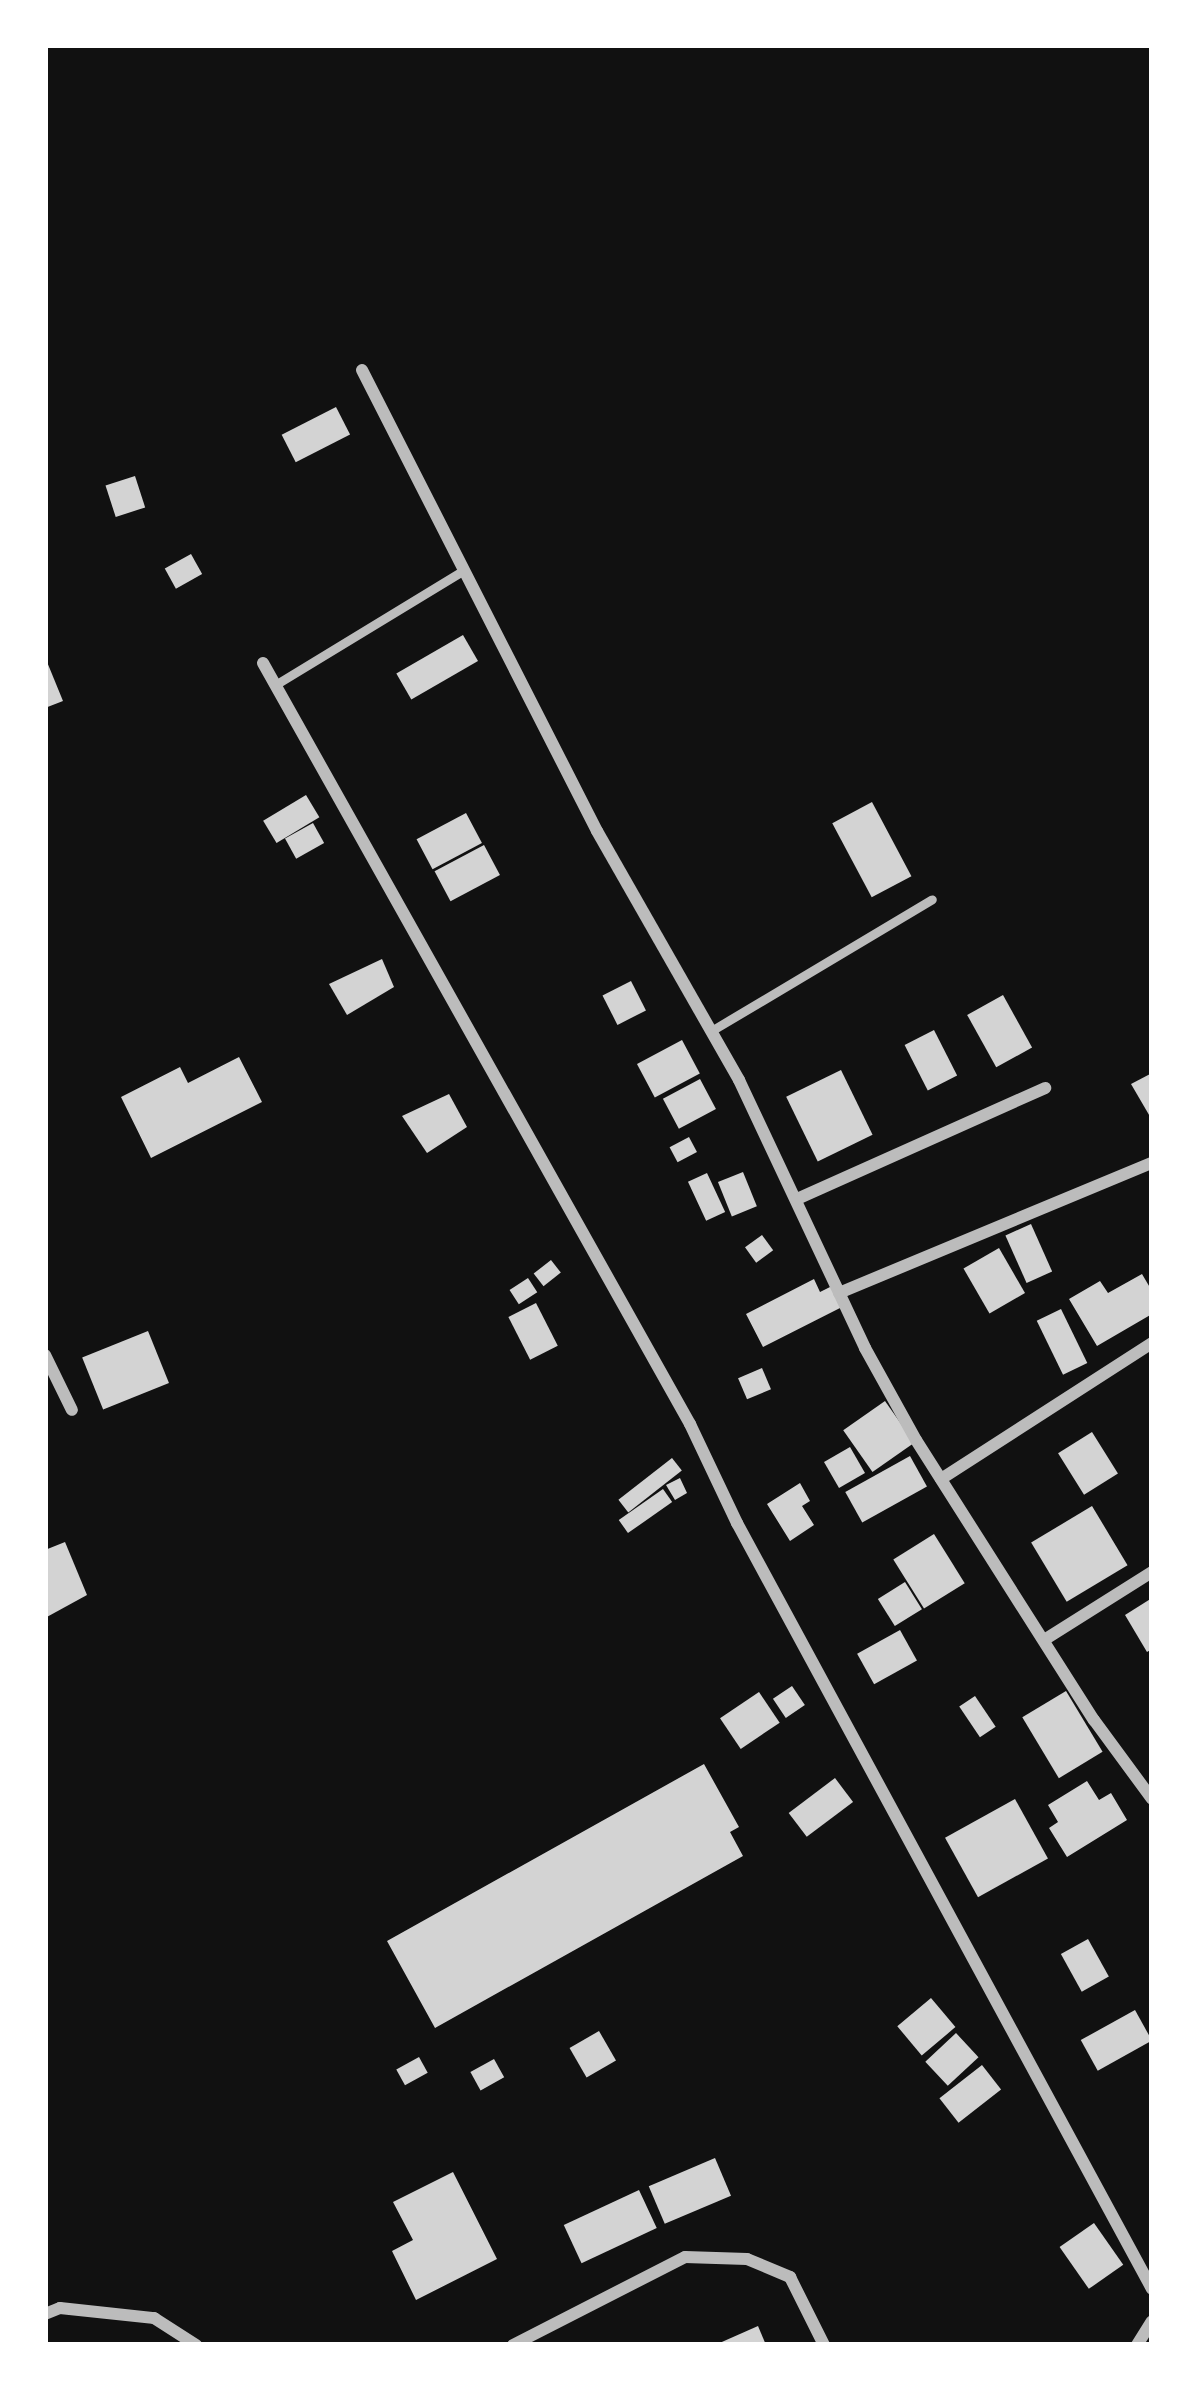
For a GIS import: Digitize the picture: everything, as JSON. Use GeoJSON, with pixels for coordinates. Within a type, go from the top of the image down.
{"type":"FeatureCollection","features":[{"type":"Feature","properties":{"kind":"street"},"geometry":{"type":"LineString","coordinates":[[362,370],[597,831],[711,1030],[839,1293],[941,1479],[1152,1798]]}},
{"type":"Feature","properties":{"kind":"street"},"geometry":{"type":"LineString","coordinates":[[263,663],[690,1424],[737,1523],[1152,2290]]}},
{"type":"Feature","properties":{"kind":"street"},"geometry":{"type":"LineString","coordinates":[[796,1198],[1045,1088]]}},
{"type":"Feature","properties":{"kind":"street"},"geometry":{"type":"LineString","coordinates":[[839,1293],[1152,1162]]}},
{"type":"Feature","properties":{"kind":"street"},"geometry":{"type":"LineString","coordinates":[[941,1479],[1152,1343]]}},
{"type":"Feature","properties":{"kind":"street"},"geometry":{"type":"LineString","coordinates":[[45,1355],[72,1410]]}},
{"type":"Feature","properties":{"kind":"street"},"geometry":{"type":"LineString","coordinates":[[1044,1640],[1152,1572]]}},
{"type":"Feature","properties":{"kind":"street"},"geometry":{"type":"LineString","coordinates":[[513,2345],[685,2257],[747,2259],[790,2277],[824,2345]]}},
{"type":"Feature","properties":{"kind":"street"},"geometry":{"type":"LineString","coordinates":[[45,2314],[60,2308],[154,2318],[196,2345]]}},
{"type":"Feature","properties":{"kind":"street"},"geometry":{"type":"LineString","coordinates":[[1137,2345],[1152,2321]]}},
{"type":"Feature","properties":{"kind":"lane"},"geometry":{"type":"LineString","coordinates":[[275,686],[464,570]]}},
{"type":"Feature","properties":{"kind":"lane"},"geometry":{"type":"LineString","coordinates":[[711,1030],[932,899]]}},
{"type":"Feature","properties":{"kind":"building"},"geometry":{"type":"Polygon","coordinates":[[[336,407],[350,435],[296,462],[282,435],[336,407]]]}},
{"type":"Feature","properties":{"kind":"building"},"geometry":{"type":"Polygon","coordinates":[[[135,476],[145,507],[116,517],[106,486],[135,476]]]}},
{"type":"Feature","properties":{"kind":"building"},"geometry":{"type":"Polygon","coordinates":[[[191,554],[202,574],[176,589],[165,569],[191,554]]]}},
{"type":"Feature","properties":{"kind":"building"},"geometry":{"type":"Polygon","coordinates":[[[463,635],[478,661],[411,699],[396,674],[463,635]]]}},
{"type":"Feature","properties":{"kind":"building"},"geometry":{"type":"Polygon","coordinates":[[[45,657],[63,701],[45,708],[45,657]]]}},
{"type":"Feature","properties":{"kind":"building"},"geometry":{"type":"Polygon","coordinates":[[[306,795],[319,817],[277,843],[263,821],[306,795]]]}},
{"type":"Feature","properties":{"kind":"building"},"geometry":{"type":"Polygon","coordinates":[[[872,802],[911,876],[872,897],[832,823],[872,802]]]}},
{"type":"Feature","properties":{"kind":"building"},"geometry":{"type":"Polygon","coordinates":[[[466,813],[482,843],[433,869],[417,839],[466,813]]]}},
{"type":"Feature","properties":{"kind":"building"},"geometry":{"type":"Polygon","coordinates":[[[313,823],[324,843],[296,859],[285,839],[313,823]]]}},
{"type":"Feature","properties":{"kind":"building"},"geometry":{"type":"Polygon","coordinates":[[[484,845],[500,875],[451,901],[435,871],[484,845]]]}},
{"type":"Feature","properties":{"kind":"building"},"geometry":{"type":"Polygon","coordinates":[[[382,959],[394,987],[347,1015],[329,984],[382,959]]]}},
{"type":"Feature","properties":{"kind":"building"},"geometry":{"type":"Polygon","coordinates":[[[631,981],[646,1010],[617,1025],[602,996],[631,981]]]}},
{"type":"Feature","properties":{"kind":"building"},"geometry":{"type":"Polygon","coordinates":[[[1003,995],[1032,1047],[996,1067],[967,1015],[1003,995]]]}},
{"type":"Feature","properties":{"kind":"building"},"geometry":{"type":"Polygon","coordinates":[[[934,1030],[957,1075],[928,1090],[905,1045],[934,1030]]]}},
{"type":"Feature","properties":{"kind":"building"},"geometry":{"type":"Polygon","coordinates":[[[682,1040],[700,1074],[655,1097],[637,1064],[682,1040]]]}},
{"type":"Feature","properties":{"kind":"building"},"geometry":{"type":"Polygon","coordinates":[[[239,1057],[262,1102],[151,1158],[121,1097],[180,1067],[188,1083],[239,1057]]]}},
{"type":"Feature","properties":{"kind":"building"},"geometry":{"type":"Polygon","coordinates":[[[841,1070],[873,1135],[818,1161],[786,1097],[841,1070]]]}},
{"type":"Feature","properties":{"kind":"building"},"geometry":{"type":"Polygon","coordinates":[[[1152,1073],[1152,1120],[1131,1084],[1152,1073]]]}},
{"type":"Feature","properties":{"kind":"building"},"geometry":{"type":"Polygon","coordinates":[[[700,1079],[716,1109],[679,1129],[663,1099],[700,1079]]]}},
{"type":"Feature","properties":{"kind":"building"},"geometry":{"type":"Polygon","coordinates":[[[449,1094],[467,1127],[427,1153],[402,1116],[449,1094]]]}},
{"type":"Feature","properties":{"kind":"building"},"geometry":{"type":"Polygon","coordinates":[[[689,1137],[697,1152],[678,1162],[670,1147],[689,1137]]]}},
{"type":"Feature","properties":{"kind":"building"},"geometry":{"type":"Polygon","coordinates":[[[743,1172],[757,1206],[732,1216],[718,1182],[743,1172]]]}},
{"type":"Feature","properties":{"kind":"building"},"geometry":{"type":"Polygon","coordinates":[[[707,1173],[725,1212],[706,1221],[688,1182],[707,1173]]]}},
{"type":"Feature","properties":{"kind":"building"},"geometry":{"type":"Polygon","coordinates":[[[1031,1224],[1052,1272],[1027,1283],[1005,1235],[1031,1224]]]}},
{"type":"Feature","properties":{"kind":"building"},"geometry":{"type":"Polygon","coordinates":[[[762,1235],[773,1250],[756,1263],[745,1247],[762,1235]]]}},
{"type":"Feature","properties":{"kind":"building"},"geometry":{"type":"Polygon","coordinates":[[[999,1248],[1025,1293],[989,1314],[963,1268],[999,1248]]]}},
{"type":"Feature","properties":{"kind":"building"},"geometry":{"type":"Polygon","coordinates":[[[551,1260],[561,1273],[544,1286],[534,1274],[551,1260]]]}},
{"type":"Feature","properties":{"kind":"building"},"geometry":{"type":"Polygon","coordinates":[[[1142,1274],[1152,1291],[1152,1314],[1097,1346],[1069,1299],[1100,1281],[1108,1293],[1142,1274]]]}},
{"type":"Feature","properties":{"kind":"building"},"geometry":{"type":"Polygon","coordinates":[[[528,1278],[537,1292],[519,1304],[510,1290],[528,1278]]]}},
{"type":"Feature","properties":{"kind":"building"},"geometry":{"type":"Polygon","coordinates":[[[814,1279],[820,1292],[832,1286],[842,1307],[763,1347],[746,1314],[814,1279]]]}},
{"type":"Feature","properties":{"kind":"building"},"geometry":{"type":"Polygon","coordinates":[[[536,1303],[558,1346],[530,1360],[508,1317],[536,1303]]]}},
{"type":"Feature","properties":{"kind":"building"},"geometry":{"type":"Polygon","coordinates":[[[1061,1309],[1087,1363],[1063,1375],[1037,1321],[1061,1309]]]}},
{"type":"Feature","properties":{"kind":"building"},"geometry":{"type":"Polygon","coordinates":[[[148,1331],[169,1383],[103,1410],[82,1358],[148,1331]]]}},
{"type":"Feature","properties":{"kind":"building"},"geometry":{"type":"Polygon","coordinates":[[[762,1368],[771,1389],[747,1399],[738,1378],[762,1368]]]}},
{"type":"Feature","properties":{"kind":"building"},"geometry":{"type":"Polygon","coordinates":[[[885,1401],[914,1443],[872,1472],[843,1430],[885,1401]]]}},
{"type":"Feature","properties":{"kind":"building"},"geometry":{"type":"Polygon","coordinates":[[[1092,1432],[1118,1474],[1084,1495],[1058,1453],[1092,1432]]]}},
{"type":"Feature","properties":{"kind":"building"},"geometry":{"type":"Polygon","coordinates":[[[850,1447],[865,1473],[839,1488],[824,1462],[850,1447]]]}},
{"type":"Feature","properties":{"kind":"building"},"geometry":{"type":"Polygon","coordinates":[[[910,1456],[927,1487],[862,1522],[845,1492],[910,1456]]]}},
{"type":"Feature","properties":{"kind":"building"},"geometry":{"type":"Polygon","coordinates":[[[672,1458],[682,1471],[628,1512],[618,1500],[672,1458]]]}},
{"type":"Feature","properties":{"kind":"building"},"geometry":{"type":"Polygon","coordinates":[[[680,1478],[687,1493],[675,1500],[666,1485],[680,1478]]]}},
{"type":"Feature","properties":{"kind":"building"},"geometry":{"type":"Polygon","coordinates":[[[800,1483],[810,1501],[802,1506],[814,1525],[790,1541],[767,1504],[800,1483]]]}},
{"type":"Feature","properties":{"kind":"building"},"geometry":{"type":"Polygon","coordinates":[[[663,1489],[672,1502],[628,1533],[619,1520],[663,1489]]]}},
{"type":"Feature","properties":{"kind":"building"},"geometry":{"type":"Polygon","coordinates":[[[1092,1506],[1128,1565],[1067,1602],[1031,1543],[1092,1506]]]}},
{"type":"Feature","properties":{"kind":"building"},"geometry":{"type":"Polygon","coordinates":[[[934,1534],[965,1583],[924,1609],[893,1559],[934,1534]]]}},
{"type":"Feature","properties":{"kind":"building"},"geometry":{"type":"Polygon","coordinates":[[[65,1542],[87,1595],[45,1618],[45,1550],[65,1542]]]}},
{"type":"Feature","properties":{"kind":"building"},"geometry":{"type":"Polygon","coordinates":[[[905,1582],[922,1609],[895,1626],[878,1599],[905,1582]]]}},
{"type":"Feature","properties":{"kind":"building"},"geometry":{"type":"Polygon","coordinates":[[[1152,1598],[1152,1649],[1147,1652],[1125,1615],[1152,1598]]]}},
{"type":"Feature","properties":{"kind":"building"},"geometry":{"type":"Polygon","coordinates":[[[900,1630],[917,1661],[874,1684],[857,1654],[900,1630]]]}},
{"type":"Feature","properties":{"kind":"building"},"geometry":{"type":"Polygon","coordinates":[[[792,1686],[805,1705],[786,1718],[773,1699],[792,1686]]]}},
{"type":"Feature","properties":{"kind":"building"},"geometry":{"type":"Polygon","coordinates":[[[1066,1691],[1103,1752],[1059,1778],[1022,1717],[1066,1691]]]}},
{"type":"Feature","properties":{"kind":"building"},"geometry":{"type":"Polygon","coordinates":[[[759,1692],[780,1723],[741,1749],[720,1718],[759,1692]]]}},
{"type":"Feature","properties":{"kind":"building"},"geometry":{"type":"Polygon","coordinates":[[[975,1696],[996,1727],[980,1737],[959,1707],[975,1696]]]}},
{"type":"Feature","properties":{"kind":"building"},"geometry":{"type":"Polygon","coordinates":[[[704,1764],[739,1827],[730,1832],[743,1856],[435,2028],[387,1941],[704,1764]]]}},
{"type":"Feature","properties":{"kind":"building"},"geometry":{"type":"Polygon","coordinates":[[[835,1778],[853,1802],[807,1837],[789,1813],[835,1778]]]}},
{"type":"Feature","properties":{"kind":"building"},"geometry":{"type":"Polygon","coordinates":[[[1087,1781],[1099,1800],[1111,1793],[1127,1820],[1067,1857],[1049,1828],[1058,1822],[1048,1805],[1087,1781]]]}},
{"type":"Feature","properties":{"kind":"building"},"geometry":{"type":"Polygon","coordinates":[[[1015,1799],[1048,1858],[978,1897],[945,1838],[1015,1799]]]}},
{"type":"Feature","properties":{"kind":"building"},"geometry":{"type":"Polygon","coordinates":[[[1088,1939],[1109,1977],[1082,1992],[1061,1954],[1088,1939]]]}},
{"type":"Feature","properties":{"kind":"building"},"geometry":{"type":"Polygon","coordinates":[[[931,1998],[955,2027],[922,2055],[897,2026],[931,1998]]]}},
{"type":"Feature","properties":{"kind":"building"},"geometry":{"type":"Polygon","coordinates":[[[1135,2010],[1152,2041],[1098,2071],[1081,2040],[1135,2010]]]}},
{"type":"Feature","properties":{"kind":"building"},"geometry":{"type":"Polygon","coordinates":[[[599,2031],[616,2060],[587,2077],[570,2048],[599,2031]]]}},
{"type":"Feature","properties":{"kind":"building"},"geometry":{"type":"Polygon","coordinates":[[[956,2033],[979,2057],[948,2086],[925,2062],[956,2033]]]}},
{"type":"Feature","properties":{"kind":"building"},"geometry":{"type":"Polygon","coordinates":[[[419,2057],[428,2073],[405,2085],[396,2070],[419,2057]]]}},
{"type":"Feature","properties":{"kind":"building"},"geometry":{"type":"Polygon","coordinates":[[[494,2059],[504,2077],[481,2090],[470,2072],[494,2059]]]}},
{"type":"Feature","properties":{"kind":"building"},"geometry":{"type":"Polygon","coordinates":[[[982,2065],[1001,2089],[959,2123],[939,2098],[982,2065]]]}},
{"type":"Feature","properties":{"kind":"building"},"geometry":{"type":"Polygon","coordinates":[[[715,2158],[731,2196],[665,2224],[649,2186],[715,2158]]]}},
{"type":"Feature","properties":{"kind":"building"},"geometry":{"type":"Polygon","coordinates":[[[453,2172],[497,2259],[416,2300],[392,2251],[413,2240],[393,2202],[453,2172]]]}},
{"type":"Feature","properties":{"kind":"building"},"geometry":{"type":"Polygon","coordinates":[[[639,2190],[657,2228],[582,2263],[564,2225],[639,2190]]]}},
{"type":"Feature","properties":{"kind":"building"},"geometry":{"type":"Polygon","coordinates":[[[1094,2223],[1123,2265],[1089,2289],[1060,2247],[1094,2223]]]}},
{"type":"Feature","properties":{"kind":"building"},"geometry":{"type":"Polygon","coordinates":[[[758,2326],[766,2345],[715,2345],[758,2326]]]}}]}
